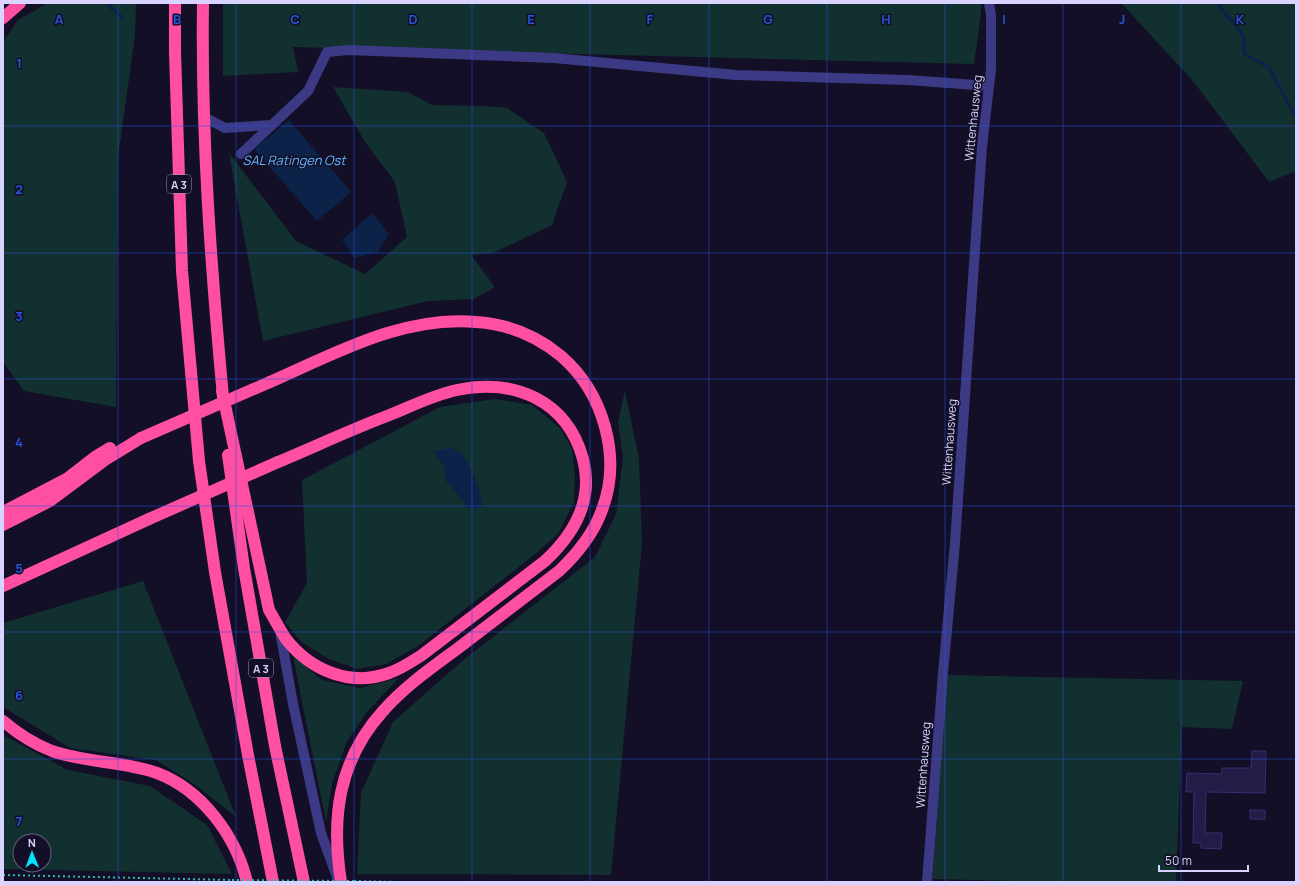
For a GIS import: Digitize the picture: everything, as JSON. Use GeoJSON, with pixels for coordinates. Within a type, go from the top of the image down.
{"type":"FeatureCollection","features":[{"type":"Feature","properties":{"kind":"highway"},"geometry":{"type":"LineString","coordinates":[[3,18],[20,3]]}},
{"type":"Feature","properties":{"kind":"highway","name":"A 3"},"geometry":{"type":"LineString","coordinates":[[175,3],[175,52],[182,271],[199,461],[215,572],[248,754],[274,882]]}},
{"type":"Feature","properties":{"kind":"highway","name":"A 3"},"geometry":{"type":"LineString","coordinates":[[203,3],[204,117],[213,284],[227,446],[244,568],[275,746],[304,882]]}},
{"type":"Feature","properties":{"kind":"highway"},"geometry":{"type":"LineString","coordinates":[[3,525],[50,502],[105,460],[141,438],[363,342],[393,331],[439,322],[475,322],[493,324],[524,333],[549,347],[562,357],[581,378],[589,390],[604,422],[608,440],[610,472],[602,510],[590,534],[576,555],[559,571],[418,678],[383,710],[371,726],[359,745],[343,783],[337,816],[336,840],[340,882]]}},
{"type":"Feature","properties":{"kind":"highway"},"geometry":{"type":"LineString","coordinates":[[3,586],[149,519],[278,462],[359,427],[442,394],[474,387],[494,386],[510,388],[537,398],[561,417],[576,440],[584,461],[586,484],[584,498],[577,519],[567,537],[545,561],[422,655],[389,673],[357,679],[340,677],[309,661],[296,650],[286,639],[269,610],[222,391]]}},
{"type":"Feature","properties":{"kind":"highway"},"geometry":{"type":"LineString","coordinates":[[3,512],[68,478],[105,450],[115,445],[141,438]]}},
{"type":"Feature","properties":{"kind":"highway"},"geometry":{"type":"LineString","coordinates":[[3,721],[30,740],[54,751],[135,767],[157,774],[176,783],[199,800],[218,821],[239,858],[247,882]]}},
{"type":"Feature","properties":{"kind":"street","name":"Wittenhausweg"},"geometry":{"type":"LineString","coordinates":[[927,882],[943,673],[955,543],[982,147],[991,69],[991,15],[989,3]]}},
{"type":"Feature","properties":{"kind":"street"},"geometry":{"type":"LineString","coordinates":[[241,154],[308,91],[326,52],[349,50],[554,58],[736,75],[908,80],[989,86]]}},
{"type":"Feature","properties":{"kind":"street"},"geometry":{"type":"LineString","coordinates":[[204,117],[225,128],[271,125]]}},
{"type":"Feature","properties":{"kind":"street"},"geometry":{"type":"LineString","coordinates":[[279,627],[293,704],[321,833],[340,882]]}},
{"type":"Feature","properties":{"kind":"path"},"geometry":{"type":"LineString","coordinates":[[3,875],[398,882]]}},
{"type":"Feature","properties":{"kind":"path"},"geometry":{"type":"LineString","coordinates":[[528,882],[563,882]]}},
{"type":"Feature","properties":{"kind":"green space"},"geometry":{"type":"Polygon","coordinates":[[[48,3],[136,3],[135,35],[118,158],[116,407],[24,391],[3,362],[3,42],[18,20],[48,3]]]}},
{"type":"Feature","properties":{"kind":"green space"},"geometry":{"type":"Polygon","coordinates":[[[223,3],[981,3],[981,14],[974,64],[293,47],[298,72],[223,76],[223,3]]]}},
{"type":"Feature","properties":{"kind":"green space"},"geometry":{"type":"Polygon","coordinates":[[[1121,3],[1296,3],[1296,171],[1269,182],[1193,81],[1121,3]]]}},
{"type":"Feature","properties":{"kind":"green space"},"geometry":{"type":"Polygon","coordinates":[[[333,87],[408,92],[432,105],[507,108],[544,133],[567,182],[552,225],[493,253],[471,255],[495,287],[474,299],[428,301],[263,341],[229,153],[296,241],[365,274],[407,237],[395,182],[365,142],[333,87]]]}},
{"type":"Feature","properties":{"kind":"green space"},"geometry":{"type":"Polygon","coordinates":[[[625,391],[639,459],[642,544],[611,875],[357,874],[361,793],[393,722],[462,661],[595,557],[616,514],[623,457],[618,422],[625,391]]]}},
{"type":"Feature","properties":{"kind":"green space"},"geometry":{"type":"Polygon","coordinates":[[[495,399],[532,405],[560,428],[572,449],[575,477],[574,502],[558,534],[534,555],[418,646],[386,664],[357,669],[329,659],[301,642],[285,622],[307,583],[302,480],[440,407],[495,399]]]}},
{"type":"Feature","properties":{"kind":"green space"},"geometry":{"type":"Polygon","coordinates":[[[143,581],[236,817],[194,784],[156,760],[70,748],[3,707],[3,623],[143,581]]]}},
{"type":"Feature","properties":{"kind":"green space"},"geometry":{"type":"Polygon","coordinates":[[[293,656],[322,680],[360,688],[399,678],[368,711],[347,741],[332,784],[326,822],[293,656]]]}},
{"type":"Feature","properties":{"kind":"green space"},"geometry":{"type":"Polygon","coordinates":[[[946,675],[1243,681],[1232,729],[1182,727],[1176,882],[1059,882],[933,879],[946,675]]]}},
{"type":"Feature","properties":{"kind":"green space"},"geometry":{"type":"Polygon","coordinates":[[[3,735],[68,770],[150,786],[207,825],[232,874],[52,870],[52,833],[12,833],[12,869],[3,869],[3,735]]]}},
{"type":"Feature","properties":{"kind":"water","name":"SAL Ratingen Ost"},"geometry":{"type":"Polygon","coordinates":[[[289,120],[351,192],[317,221],[254,149],[289,120]]]}},
{"type":"Feature","properties":{"kind":"water"},"geometry":{"type":"Polygon","coordinates":[[[372,213],[389,234],[378,252],[355,258],[342,240],[372,213]]]}},
{"type":"Feature","properties":{"kind":"water"},"geometry":{"type":"Polygon","coordinates":[[[452,448],[464,456],[478,485],[483,505],[475,510],[467,508],[456,492],[446,482],[444,466],[433,451],[452,448]]]}},
{"type":"Feature","properties":{"kind":"building"},"geometry":{"type":"Polygon","coordinates":[[[1252,751],[1266,751],[1265,793],[1206,792],[1205,833],[1222,833],[1221,849],[1201,848],[1201,843],[1193,843],[1194,792],[1186,792],[1187,773],[1222,774],[1222,768],[1251,768],[1252,751]]]}},
{"type":"Feature","properties":{"kind":"building"},"geometry":{"type":"Polygon","coordinates":[[[1250,810],[1265,810],[1265,819],[1250,819],[1250,810]]]}},
{"type":"Feature","properties":{"kind":"waterway"},"geometry":{"type":"LineString","coordinates":[[109,3],[111,8],[123,18]]}},
{"type":"Feature","properties":{"kind":"waterway"},"geometry":{"type":"LineString","coordinates":[[1218,3],[1228,18],[1235,23],[1244,38],[1244,54],[1269,67],[1296,116]]}}]}
